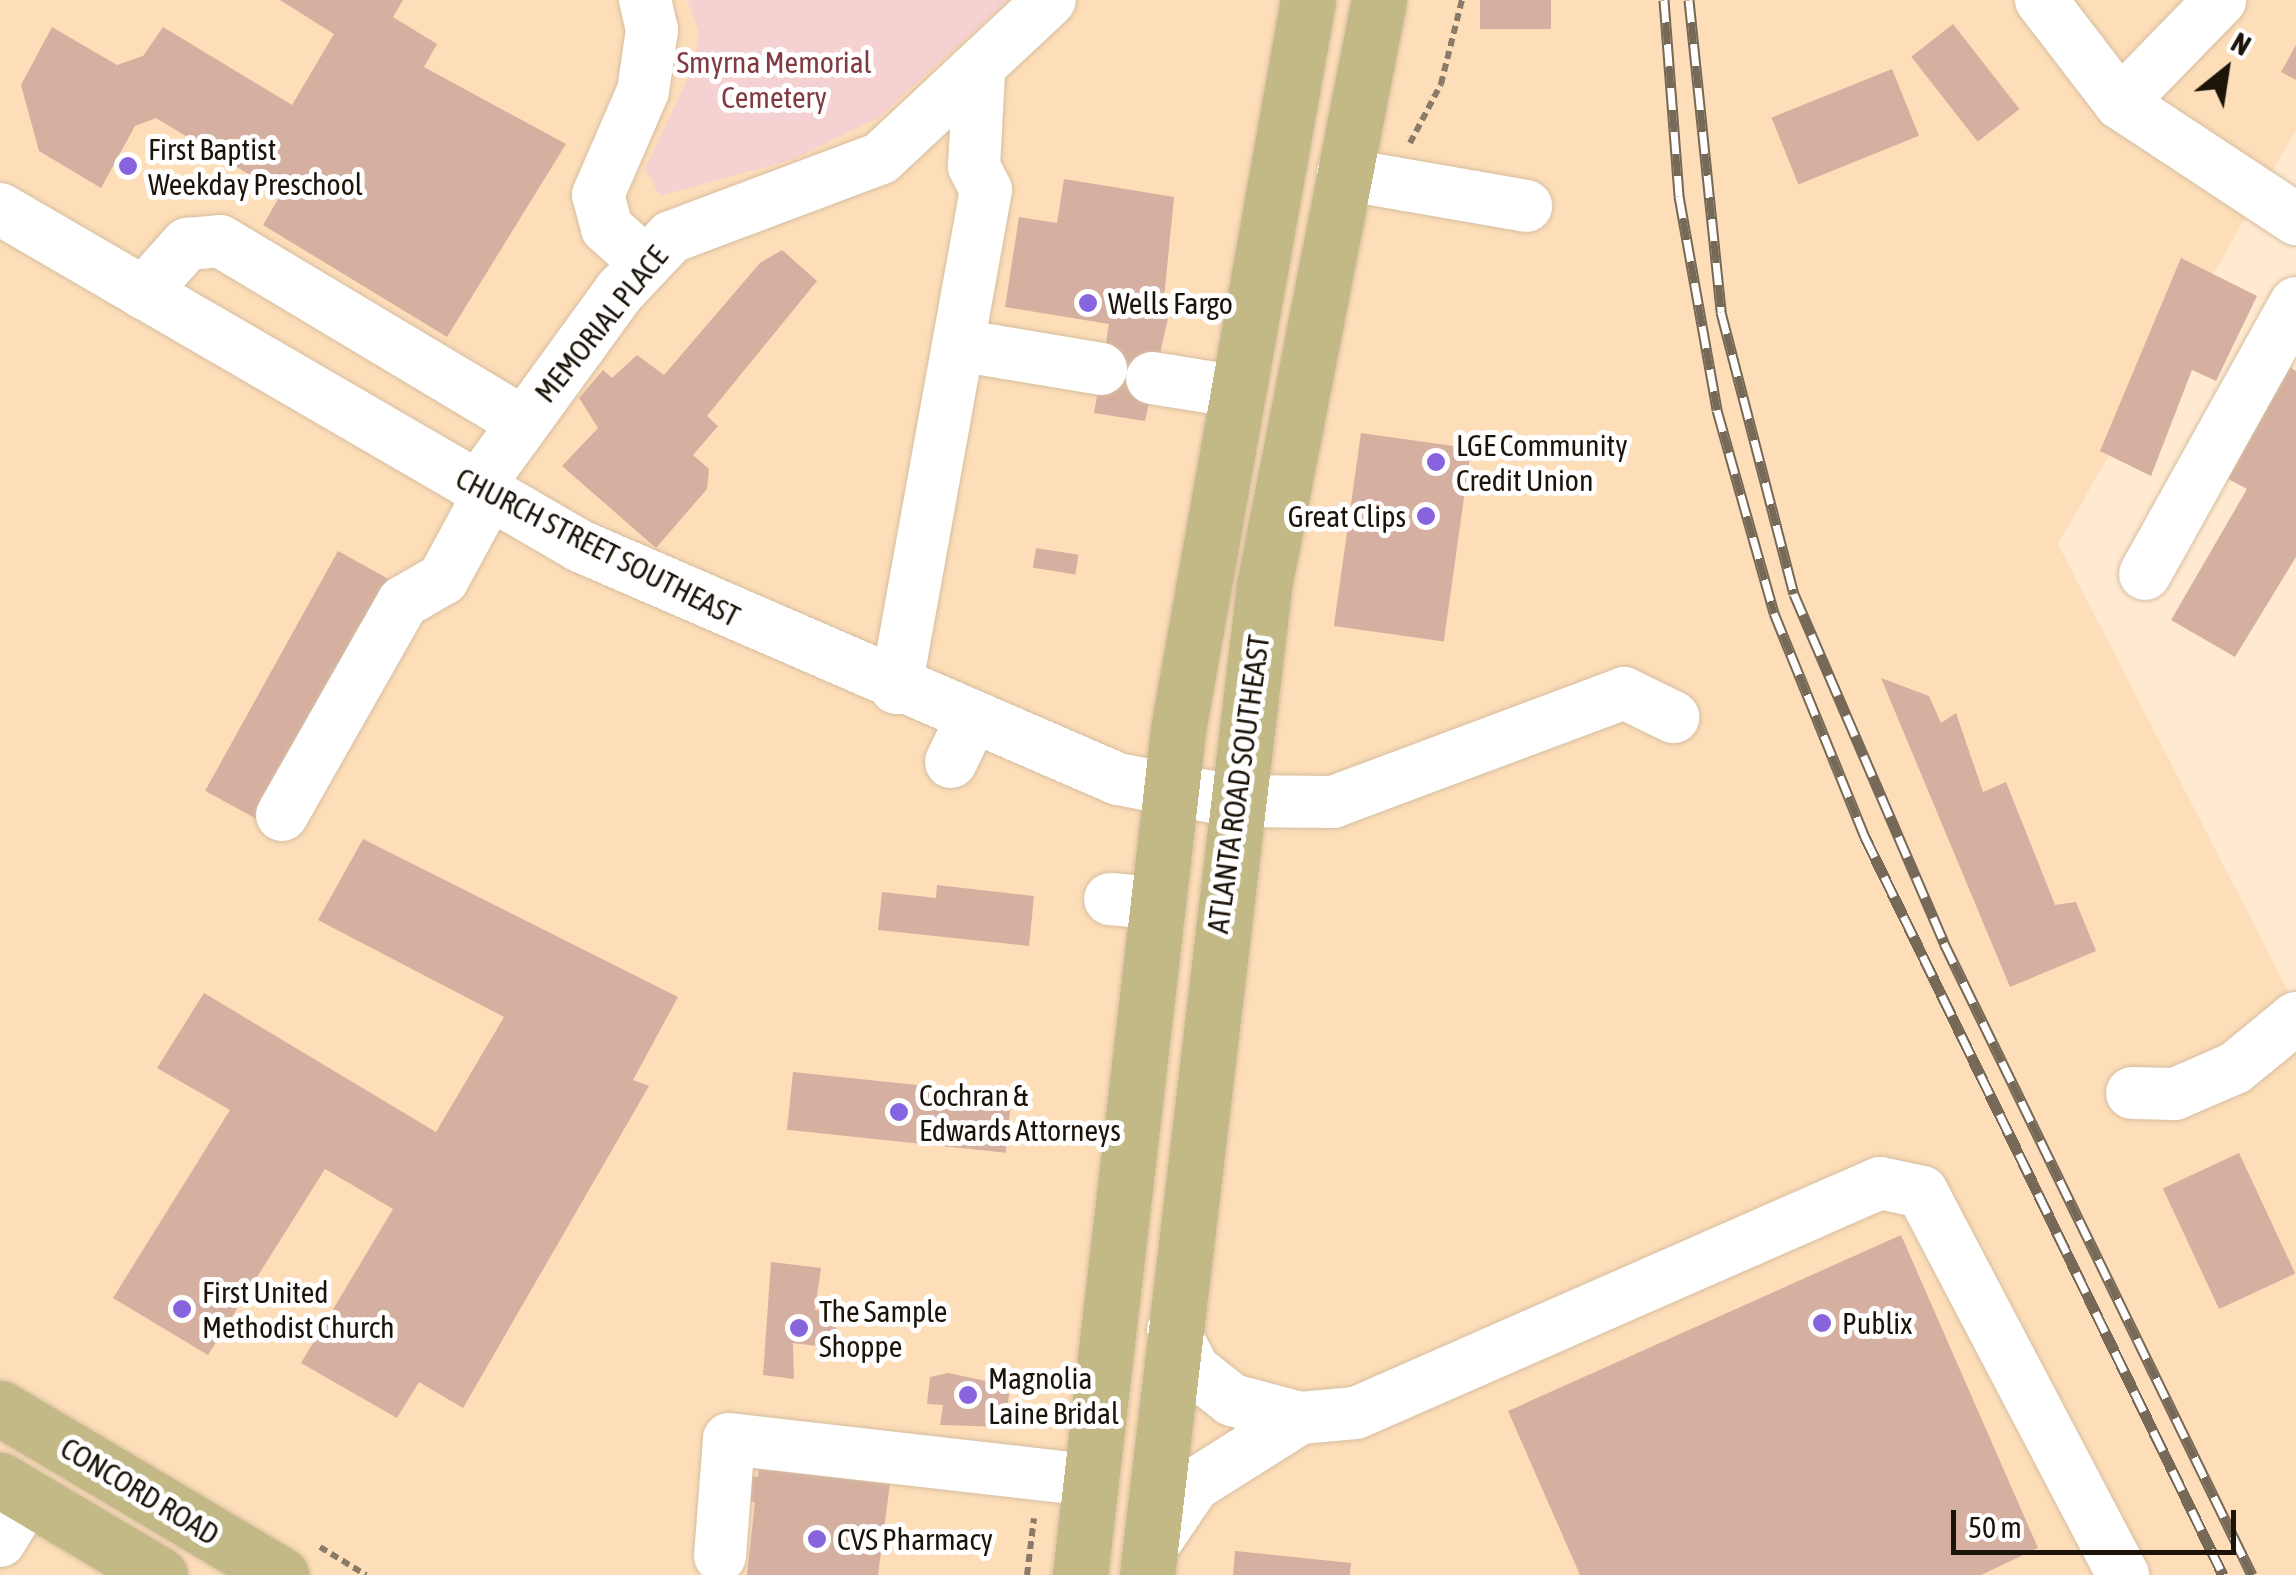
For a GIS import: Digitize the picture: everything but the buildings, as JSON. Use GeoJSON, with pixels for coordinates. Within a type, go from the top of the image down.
{"type":"FeatureCollection","features":[{"type":"Feature","properties":{"kind":"main road"},"geometry":{"type":"LineString","coordinates":[[1080,1575],[1133,901],[1170,792],[1233,391],[1308,0]]}},
{"type":"Feature","properties":{"kind":"main road","name":"ATLANTA ROAD SOUTHEAST"},"geometry":{"type":"LineString","coordinates":[[1148,1563],[1233,801],[1343,174],[1379,0]]}},
{"type":"Feature","properties":{"kind":"main road","name":"CONCORD ROAD"},"geometry":{"type":"LineString","coordinates":[[0,1408],[281,1575]]}},
{"type":"Feature","properties":{"kind":"main road","name":"CONCORD ROAD"},"geometry":{"type":"LineString","coordinates":[[9,1506],[142,1571]]}},
{"type":"Feature","properties":{"kind":"street"},"geometry":{"type":"LineString","coordinates":[[644,261],[607,228],[598,196],[643,92],[652,30],[645,0]]}},
{"type":"Feature","properties":{"kind":"street","name":"MEMORIAL PLACE"},"geometry":{"type":"LineString","coordinates":[[282,815],[404,602],[443,578],[482,493],[522,422],[644,261],[702,220],[881,158],[979,74],[1050,0]]}},
{"type":"Feature","properties":{"kind":"street"},"geometry":{"type":"LineString","coordinates":[[2041,0],[2120,103],[2296,219]]}},
{"type":"Feature","properties":{"kind":"street"},"geometry":{"type":"LineString","coordinates":[[2120,103],[2220,0]]}},
{"type":"Feature","properties":{"kind":"street"},"geometry":{"type":"LineString","coordinates":[[896,688],[986,190],[974,166],[979,74]]}},
{"type":"Feature","properties":{"kind":"street"},"geometry":{"type":"LineString","coordinates":[[1343,174],[1526,206]]}},
{"type":"Feature","properties":{"kind":"street","name":"CHURCH STREET SOUTHEAST"},"geometry":{"type":"LineString","coordinates":[[0,209],[482,493],[896,688],[961,740],[1170,792],[1233,801],[1333,802],[1624,693],[1673,717]]}},
{"type":"Feature","properties":{"kind":"street"},"geometry":{"type":"LineString","coordinates":[[142,293],[187,244],[220,241],[522,422]]}},
{"type":"Feature","properties":{"kind":"street"},"geometry":{"type":"LineString","coordinates":[[2144,574],[2296,304]]}},
{"type":"Feature","properties":{"kind":"street"},"geometry":{"type":"LineString","coordinates":[[958,345],[1101,369]]}},
{"type":"Feature","properties":{"kind":"street"},"geometry":{"type":"LineString","coordinates":[[1152,378],[1233,391]]}},
{"type":"Feature","properties":{"kind":"street"},"geometry":{"type":"LineString","coordinates":[[2132,1093],[2175,1094],[2235,1068],[2296,1018]]}},
{"type":"Feature","properties":{"kind":"street"},"geometry":{"type":"LineString","coordinates":[[1173,1330],[1194,1370],[1232,1400],[1300,1418],[1356,1414],[1880,1182],[1922,1192],[2123,1575]]}},
{"type":"Feature","properties":{"kind":"street"},"geometry":{"type":"LineString","coordinates":[[1148,1563],[1194,1485],[1300,1418]]}},
{"type":"Feature","properties":{"kind":"street"},"geometry":{"type":"LineString","coordinates":[[720,1556],[729,1439],[1090,1480]]}},
{"type":"Feature","properties":{"kind":"path"},"geometry":{"type":"LineString","coordinates":[[1402,159],[1442,84],[1462,0]]}},
{"type":"Feature","properties":{"kind":"shaded area"},"geometry":{"type":"Polygon","coordinates":[[[0,0],[2296,0],[2296,130],[2058,544],[2296,1006],[2296,1575],[0,1575],[0,0]]]}},
{"type":"Feature","properties":{"kind":"green space","name":"Smyrna Memorial Cemetery"},"geometry":{"type":"Polygon","coordinates":[[[687,0],[1008,0],[878,118],[794,159],[660,196],[645,169],[693,67],[699,32],[687,0]]]}},
{"type":"Feature","properties":{"kind":"railway"},"geometry":{"type":"LineString","coordinates":[[1664,0],[1679,196],[1717,410],[1774,613],[1865,837],[2223,1575]]}},
{"type":"Feature","properties":{"kind":"railway"},"geometry":{"type":"LineString","coordinates":[[1689,0],[1721,312],[1794,594],[1944,943],[2252,1575]]}},
{"type":"Feature","properties":{"kind":"place","name":"First Baptist Weekday Preschool"},"geometry":{"type":"Point","coordinates":[128,166]}},
{"type":"Feature","properties":{"kind":"place","name":"Wells Fargo"},"geometry":{"type":"Point","coordinates":[1088,303]}},
{"type":"Feature","properties":{"kind":"place","name":"LGE Community Credit Union"},"geometry":{"type":"Point","coordinates":[1436,462]}},
{"type":"Feature","properties":{"kind":"place","name":"Great Clips"},"geometry":{"type":"Point","coordinates":[1426,516]}},
{"type":"Feature","properties":{"kind":"place","name":"Cochran & Edwards Attorneys"},"geometry":{"type":"Point","coordinates":[899,1112]}},
{"type":"Feature","properties":{"kind":"place","name":"First United Methodist Church"},"geometry":{"type":"Point","coordinates":[182,1309]}},
{"type":"Feature","properties":{"kind":"place","name":"Publix"},"geometry":{"type":"Point","coordinates":[1822,1323]}},
{"type":"Feature","properties":{"kind":"place","name":"The Sample Shoppe"},"geometry":{"type":"Point","coordinates":[799,1328]}},
{"type":"Feature","properties":{"kind":"place","name":"Magnolia Laine Bridal"},"geometry":{"type":"Point","coordinates":[968,1395]}},
{"type":"Feature","properties":{"kind":"place","name":"CVS Pharmacy"},"geometry":{"type":"Point","coordinates":[817,1539]}}]}
